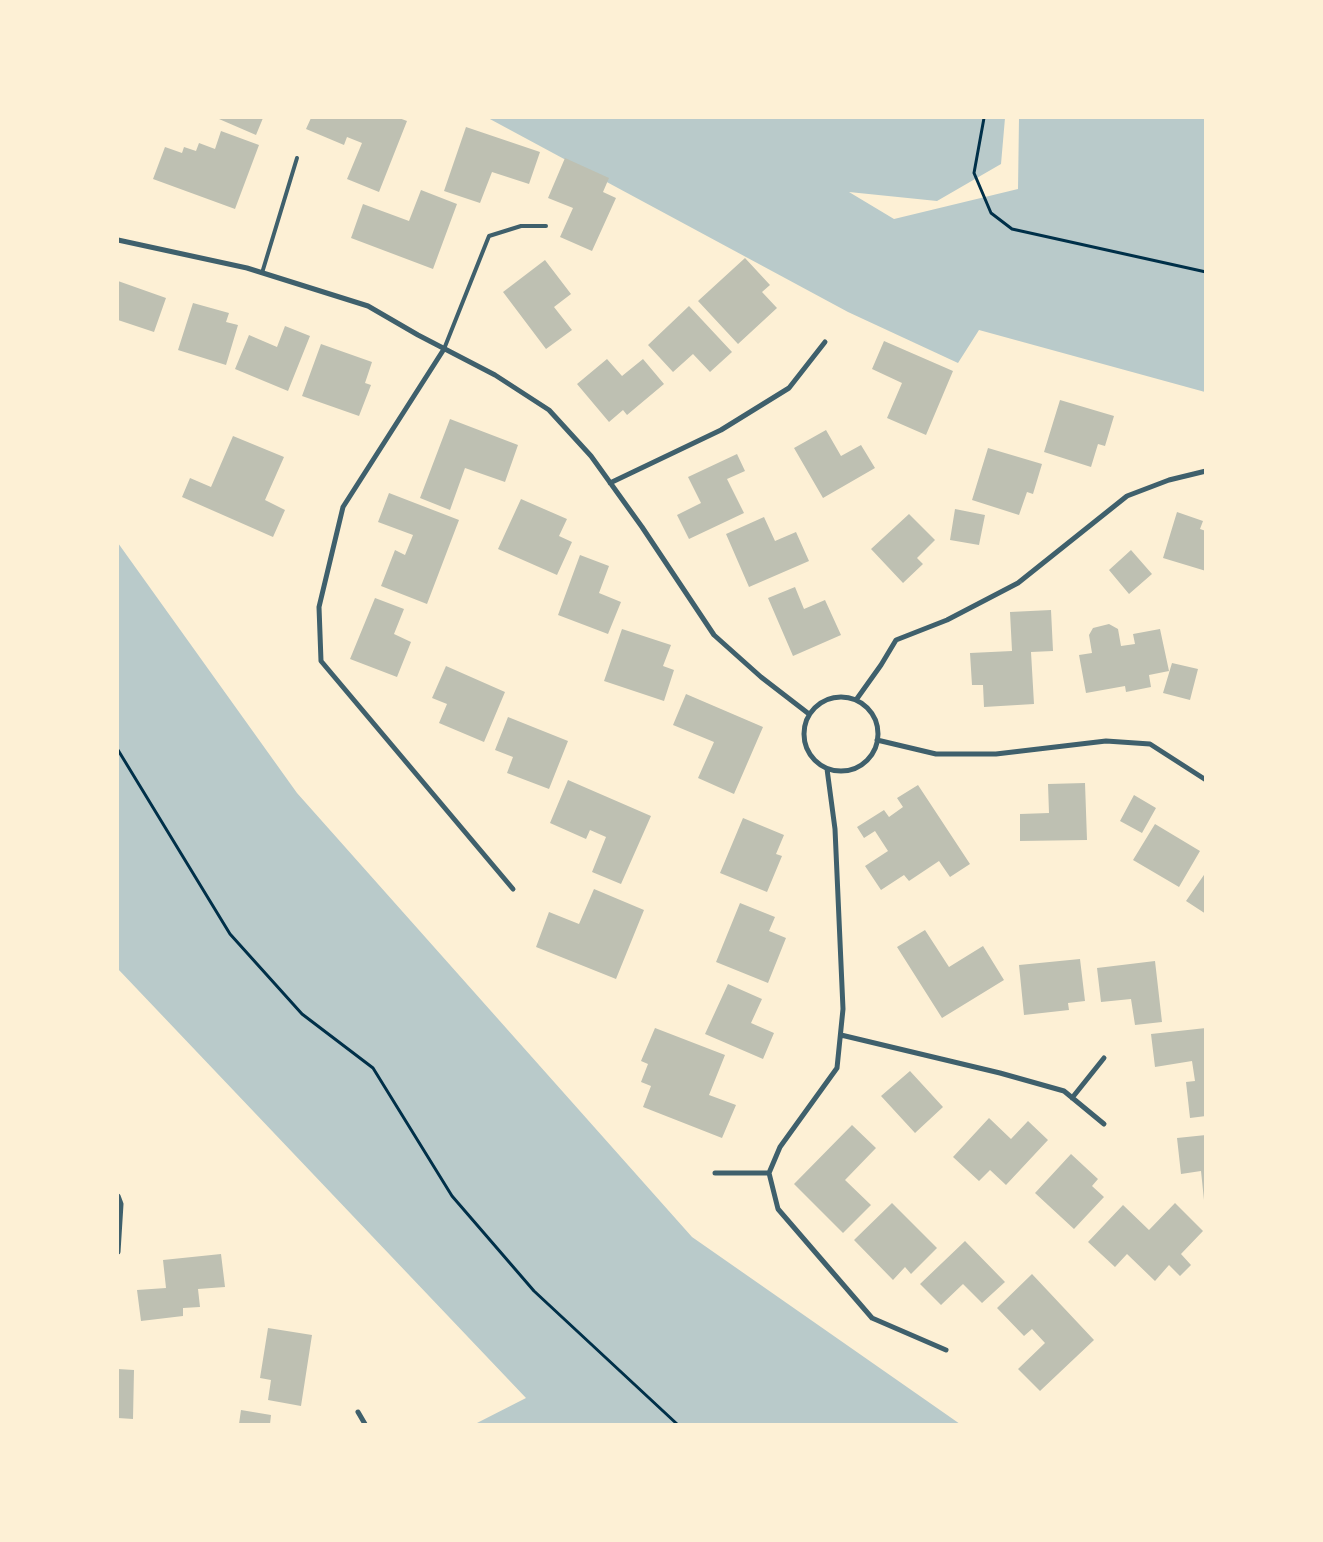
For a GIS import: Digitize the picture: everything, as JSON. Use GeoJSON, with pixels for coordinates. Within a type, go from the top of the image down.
{"type":"FeatureCollection","features":[{"type":"Feature","properties":{"kind":"street"},"geometry":{"type":"LineString","coordinates":[[118,240],[262,273],[368,306],[444,349],[495,375],[549,410],[591,456],[642,527],[714,636],[760,677],[809,714]]}},
{"type":"Feature","properties":{"kind":"street"},"geometry":{"type":"LineString","coordinates":[[610,483],[721,430],[789,388],[825,342]]}},
{"type":"Feature","properties":{"kind":"street"},"geometry":{"type":"LineString","coordinates":[[444,349],[343,508],[319,607],[321,661],[513,889]]}},
{"type":"Feature","properties":{"kind":"street"},"geometry":{"type":"LineString","coordinates":[[856,700],[896,640],[947,620],[1018,583],[1127,496],[1169,480],[1206,471]]}},
{"type":"Feature","properties":{"kind":"street"},"geometry":{"type":"LineString","coordinates":[[835,698],[856,700],[866,707],[873,716],[877,728],[877,740],[874,750],[860,766],[849,771],[838,772],[818,764],[810,756],[803,736],[809,714],[816,706],[835,698]]}},
{"type":"Feature","properties":{"kind":"street"},"geometry":{"type":"LineString","coordinates":[[877,740],[936,754],[996,754],[1106,741],[1150,744],[1206,780]]}},
{"type":"Feature","properties":{"kind":"street"},"geometry":{"type":"LineString","coordinates":[[828,769],[836,838],[843,1009],[837,1068],[780,1148],[769,1173],[778,1209],[872,1318],[946,1350]]}},
{"type":"Feature","properties":{"kind":"street"},"geometry":{"type":"LineString","coordinates":[[840,1035],[1000,1073],[1064,1091],[1104,1124]]}},
{"type":"Feature","properties":{"kind":"street"},"geometry":{"type":"LineString","coordinates":[[1072,1098],[1104,1058]]}},
{"type":"Feature","properties":{"kind":"street"},"geometry":{"type":"LineString","coordinates":[[714,1173],[769,1173]]}},
{"type":"Feature","properties":{"kind":"street"},"geometry":{"type":"LineString","coordinates":[[118,1196],[121,1204],[118,1252]]}},
{"type":"Feature","properties":{"kind":"street"},"geometry":{"type":"LineString","coordinates":[[358,1412],[365,1424]]}},
{"type":"Feature","properties":{"kind":"lane"},"geometry":{"type":"LineString","coordinates":[[262,273],[297,158]]}},
{"type":"Feature","properties":{"kind":"lane"},"geometry":{"type":"LineString","coordinates":[[444,349],[489,236],[521,226],[546,226]]}},
{"type":"Feature","properties":{"kind":"path"},"geometry":{"type":"LineString","coordinates":[[984,118],[974,173],[992,212],[1012,229],[1206,272]]}},
{"type":"Feature","properties":{"kind":"path"},"geometry":{"type":"LineString","coordinates":[[118,750],[230,934],[302,1014],[373,1068],[452,1196],[534,1291],[677,1424]]}},
{"type":"Feature","properties":{"kind":"shaded area"},"geometry":{"type":"Polygon","coordinates":[[[488,118],[1005,118],[1001,164],[937,201],[849,192],[894,219],[1018,189],[1019,118],[1205,118],[1205,392],[979,330],[958,363],[848,312],[488,118]]]}},
{"type":"Feature","properties":{"kind":"shaded area"},"geometry":{"type":"Polygon","coordinates":[[[118,543],[297,793],[692,1237],[960,1424],[475,1424],[526,1398],[118,969],[118,543]]]}},
{"type":"Feature","properties":{"kind":"building"},"geometry":{"type":"Polygon","coordinates":[[[220,118],[263,118],[256,135],[220,118]]]}},
{"type":"Feature","properties":{"kind":"building"},"geometry":{"type":"Polygon","coordinates":[[[311,118],[399,118],[407,121],[379,192],[347,179],[362,143],[347,137],[344,145],[306,129],[311,118]]]}},
{"type":"Feature","properties":{"kind":"building"},"geometry":{"type":"Polygon","coordinates":[[[466,127],[540,152],[529,184],[492,172],[480,203],[444,191],[466,127]]]}},
{"type":"Feature","properties":{"kind":"building"},"geometry":{"type":"Polygon","coordinates":[[[221,131],[259,145],[235,209],[153,179],[165,147],[182,153],[184,147],[196,151],[199,143],[215,149],[221,131]]]}},
{"type":"Feature","properties":{"kind":"building"},"geometry":{"type":"Polygon","coordinates":[[[565,158],[609,178],[603,192],[616,198],[592,251],[560,237],[573,208],[548,198],[565,158]]]}},
{"type":"Feature","properties":{"kind":"building"},"geometry":{"type":"Polygon","coordinates":[[[421,190],[457,204],[433,269],[351,238],[363,204],[409,221],[421,190]]]}},
{"type":"Feature","properties":{"kind":"building"},"geometry":{"type":"Polygon","coordinates":[[[745,258],[770,285],[762,292],[777,308],[738,344],[698,301],[745,258]]]}},
{"type":"Feature","properties":{"kind":"building"},"geometry":{"type":"Polygon","coordinates":[[[545,260],[571,294],[554,307],[572,330],[546,349],[503,292],[545,260]]]}},
{"type":"Feature","properties":{"kind":"building"},"geometry":{"type":"Polygon","coordinates":[[[118,281],[166,298],[154,332],[118,320],[118,281]]]}},
{"type":"Feature","properties":{"kind":"building"},"geometry":{"type":"Polygon","coordinates":[[[193,303],[229,313],[226,322],[238,325],[226,365],[178,350],[193,303]]]}},
{"type":"Feature","properties":{"kind":"building"},"geometry":{"type":"Polygon","coordinates":[[[689,306],[732,352],[710,372],[693,354],[673,372],[648,345],[689,306]]]}},
{"type":"Feature","properties":{"kind":"building"},"geometry":{"type":"Polygon","coordinates":[[[285,326],[310,336],[288,391],[235,369],[249,335],[277,347],[285,326]]]}},
{"type":"Feature","properties":{"kind":"building"},"geometry":{"type":"Polygon","coordinates":[[[884,341],[953,371],[926,435],[887,418],[902,383],[872,369],[884,341]]]}},
{"type":"Feature","properties":{"kind":"building"},"geometry":{"type":"Polygon","coordinates":[[[321,344],[372,362],[365,383],[371,385],[359,416],[302,396],[321,344]]]}},
{"type":"Feature","properties":{"kind":"building"},"geometry":{"type":"Polygon","coordinates":[[[607,359],[622,376],[643,359],[664,384],[627,415],[623,410],[609,422],[577,384],[607,359]]]}},
{"type":"Feature","properties":{"kind":"building"},"geometry":{"type":"Polygon","coordinates":[[[1060,400],[1114,416],[1105,446],[1098,444],[1091,467],[1044,452],[1060,400]]]}},
{"type":"Feature","properties":{"kind":"building"},"geometry":{"type":"Polygon","coordinates":[[[450,419],[518,445],[505,482],[465,468],[450,510],[420,498],[450,419]]]}},
{"type":"Feature","properties":{"kind":"building"},"geometry":{"type":"Polygon","coordinates":[[[826,430],[841,456],[861,445],[875,468],[823,498],[794,448],[826,430]]]}},
{"type":"Feature","properties":{"kind":"building"},"geometry":{"type":"Polygon","coordinates":[[[233,436],[284,457],[265,500],[285,510],[273,537],[182,497],[190,478],[211,487],[233,436]]]}},
{"type":"Feature","properties":{"kind":"building"},"geometry":{"type":"Polygon","coordinates":[[[988,448],[1042,464],[1033,494],[1027,492],[1019,515],[972,500],[988,448]]]}},
{"type":"Feature","properties":{"kind":"building"},"geometry":{"type":"Polygon","coordinates":[[[737,454],[745,471],[727,479],[744,513],[689,539],[677,515],[701,503],[688,477],[737,454]]]}},
{"type":"Feature","properties":{"kind":"building"},"geometry":{"type":"Polygon","coordinates":[[[389,493],[459,520],[427,604],[381,586],[395,550],[405,555],[413,535],[378,522],[389,493]]]}},
{"type":"Feature","properties":{"kind":"building"},"geometry":{"type":"Polygon","coordinates":[[[521,499],[567,519],[559,536],[572,542],[557,575],[498,549],[521,499]]]}},
{"type":"Feature","properties":{"kind":"building"},"geometry":{"type":"Polygon","coordinates":[[[955,509],[985,515],[979,545],[950,540],[955,509]]]}},
{"type":"Feature","properties":{"kind":"building"},"geometry":{"type":"Polygon","coordinates":[[[1177,512],[1203,521],[1200,529],[1206,531],[1206,571],[1163,558],[1177,512]]]}},
{"type":"Feature","properties":{"kind":"building"},"geometry":{"type":"Polygon","coordinates":[[[909,514],[935,540],[917,558],[923,564],[903,583],[871,549],[909,514]]]}},
{"type":"Feature","properties":{"kind":"building"},"geometry":{"type":"Polygon","coordinates":[[[764,517],[775,541],[796,532],[809,561],[749,587],[726,534],[764,517]]]}},
{"type":"Feature","properties":{"kind":"building"},"geometry":{"type":"Polygon","coordinates":[[[1131,550],[1152,574],[1129,594],[1109,570],[1131,550]]]}},
{"type":"Feature","properties":{"kind":"building"},"geometry":{"type":"Polygon","coordinates":[[[580,555],[609,566],[599,593],[621,602],[608,634],[558,615],[580,555]]]}},
{"type":"Feature","properties":{"kind":"building"},"geometry":{"type":"Polygon","coordinates":[[[795,587],[804,609],[825,600],[841,635],[793,656],[768,598],[795,587]]]}},
{"type":"Feature","properties":{"kind":"building"},"geometry":{"type":"Polygon","coordinates":[[[375,598],[404,609],[394,634],[411,642],[397,677],[350,659],[375,598]]]}},
{"type":"Feature","properties":{"kind":"building"},"geometry":{"type":"Polygon","coordinates":[[[1051,610],[1053,651],[1031,652],[1034,704],[984,707],[983,685],[972,685],[970,653],[1012,651],[1010,612],[1051,610]]]}},
{"type":"Feature","properties":{"kind":"building"},"geometry":{"type":"Polygon","coordinates":[[[1109,624],[1118,629],[1121,646],[1135,644],[1133,634],[1160,629],[1169,671],[1149,675],[1151,687],[1126,692],[1125,686],[1086,693],[1079,655],[1092,653],[1089,635],[1093,628],[1109,624]]]}},
{"type":"Feature","properties":{"kind":"building"},"geometry":{"type":"Polygon","coordinates":[[[622,629],[671,645],[663,666],[674,670],[664,701],[604,681],[622,629]]]}},
{"type":"Feature","properties":{"kind":"building"},"geometry":{"type":"Polygon","coordinates":[[[1172,663],[1198,669],[1190,700],[1163,693],[1172,663]]]}},
{"type":"Feature","properties":{"kind":"building"},"geometry":{"type":"Polygon","coordinates":[[[446,666],[505,692],[484,742],[439,723],[447,704],[432,698],[446,666]]]}},
{"type":"Feature","properties":{"kind":"building"},"geometry":{"type":"Polygon","coordinates":[[[686,694],[763,727],[734,794],[698,778],[714,742],[673,725],[686,694]]]}},
{"type":"Feature","properties":{"kind":"building"},"geometry":{"type":"Polygon","coordinates":[[[508,717],[568,741],[549,789],[507,773],[513,757],[495,750],[508,717]]]}},
{"type":"Feature","properties":{"kind":"building"},"geometry":{"type":"Polygon","coordinates":[[[568,780],[651,816],[621,884],[592,872],[606,837],[590,830],[586,839],[550,823],[568,780]]]}},
{"type":"Feature","properties":{"kind":"building"},"geometry":{"type":"Polygon","coordinates":[[[1085,783],[1087,840],[1020,841],[1020,814],[1049,813],[1048,784],[1085,783]]]}},
{"type":"Feature","properties":{"kind":"building"},"geometry":{"type":"Polygon","coordinates":[[[918,785],[970,864],[950,877],[939,861],[909,881],[904,875],[881,890],[865,866],[888,851],[875,831],[864,838],[857,827],[884,810],[889,817],[903,807],[897,798],[918,785]]]}},
{"type":"Feature","properties":{"kind":"building"},"geometry":{"type":"Polygon","coordinates":[[[1134,795],[1156,808],[1142,833],[1120,821],[1134,795]]]}},
{"type":"Feature","properties":{"kind":"building"},"geometry":{"type":"Polygon","coordinates":[[[743,818],[784,835],[776,854],[782,856],[767,892],[720,873],[743,818]]]}},
{"type":"Feature","properties":{"kind":"building"},"geometry":{"type":"Polygon","coordinates":[[[1155,824],[1200,851],[1179,887],[1133,860],[1155,824]]]}},
{"type":"Feature","properties":{"kind":"building"},"geometry":{"type":"Polygon","coordinates":[[[1206,872],[1206,914],[1186,901],[1206,872]]]}},
{"type":"Feature","properties":{"kind":"building"},"geometry":{"type":"Polygon","coordinates":[[[594,889],[644,910],[616,979],[536,947],[549,912],[579,924],[594,889]]]}},
{"type":"Feature","properties":{"kind":"building"},"geometry":{"type":"Polygon","coordinates":[[[740,903],[775,917],[769,931],[786,938],[768,983],[716,962],[740,903]]]}},
{"type":"Feature","properties":{"kind":"building"},"geometry":{"type":"Polygon","coordinates":[[[925,930],[949,967],[983,946],[1004,980],[942,1018],[897,947],[925,930]]]}},
{"type":"Feature","properties":{"kind":"building"},"geometry":{"type":"Polygon","coordinates":[[[1080,959],[1085,1001],[1068,1003],[1069,1010],[1024,1015],[1019,965],[1080,959]]]}},
{"type":"Feature","properties":{"kind":"building"},"geometry":{"type":"Polygon","coordinates":[[[1155,961],[1162,1022],[1135,1025],[1131,999],[1101,1002],[1097,968],[1155,961]]]}},
{"type":"Feature","properties":{"kind":"building"},"geometry":{"type":"Polygon","coordinates":[[[728,984],[762,999],[751,1023],[774,1033],[763,1059],[705,1034],[728,984]]]}},
{"type":"Feature","properties":{"kind":"building"},"geometry":{"type":"Polygon","coordinates":[[[655,1028],[725,1055],[709,1095],[736,1105],[722,1138],[643,1107],[651,1086],[641,1082],[648,1064],[641,1061],[655,1028]]]}},
{"type":"Feature","properties":{"kind":"building"},"geometry":{"type":"Polygon","coordinates":[[[1206,1028],[1206,1116],[1190,1118],[1186,1082],[1195,1081],[1192,1061],[1155,1067],[1151,1034],[1206,1028]]]}},
{"type":"Feature","properties":{"kind":"building"},"geometry":{"type":"Polygon","coordinates":[[[910,1071],[943,1107],[915,1133],[881,1096],[910,1071]]]}},
{"type":"Feature","properties":{"kind":"building"},"geometry":{"type":"Polygon","coordinates":[[[989,1118],[1011,1139],[1028,1121],[1048,1140],[1006,1185],[990,1170],[979,1181],[953,1157],[989,1118]]]}},
{"type":"Feature","properties":{"kind":"building"},"geometry":{"type":"Polygon","coordinates":[[[852,1125],[876,1148],[845,1180],[871,1205],[843,1233],[794,1184],[852,1125]]]}},
{"type":"Feature","properties":{"kind":"building"},"geometry":{"type":"Polygon","coordinates":[[[1206,1135],[1206,1200],[1204,1200],[1201,1171],[1181,1174],[1177,1138],[1206,1135]]]}},
{"type":"Feature","properties":{"kind":"building"},"geometry":{"type":"Polygon","coordinates":[[[1071,1154],[1098,1179],[1092,1186],[1104,1197],[1074,1229],[1035,1193],[1071,1154]]]}},
{"type":"Feature","properties":{"kind":"building"},"geometry":{"type":"Polygon","coordinates":[[[892,1203],[937,1248],[911,1274],[905,1267],[893,1280],[854,1240],[892,1203]]]}},
{"type":"Feature","properties":{"kind":"building"},"geometry":{"type":"Polygon","coordinates":[[[1175,1203],[1203,1231],[1181,1254],[1191,1265],[1180,1276],[1169,1265],[1155,1281],[1127,1254],[1115,1267],[1088,1242],[1123,1205],[1149,1230],[1175,1203]]]}},
{"type":"Feature","properties":{"kind":"building"},"geometry":{"type":"Polygon","coordinates":[[[965,1241],[1005,1282],[982,1303],[963,1284],[941,1305],[920,1284],[965,1241]]]}},
{"type":"Feature","properties":{"kind":"building"},"geometry":{"type":"Polygon","coordinates":[[[221,1254],[225,1287],[198,1289],[200,1307],[183,1308],[183,1316],[141,1321],[137,1290],[166,1288],[163,1260],[221,1254]]]}},
{"type":"Feature","properties":{"kind":"building"},"geometry":{"type":"Polygon","coordinates":[[[1032,1274],[1094,1340],[1040,1391],[1018,1369],[1045,1343],[1032,1329],[1024,1336],[997,1308],[1032,1274]]]}},
{"type":"Feature","properties":{"kind":"building"},"geometry":{"type":"Polygon","coordinates":[[[268,1328],[312,1335],[301,1406],[268,1400],[271,1380],[260,1378],[268,1328]]]}},
{"type":"Feature","properties":{"kind":"building"},"geometry":{"type":"Polygon","coordinates":[[[118,1369],[134,1370],[133,1419],[118,1418],[118,1369]]]}},
{"type":"Feature","properties":{"kind":"building"},"geometry":{"type":"Polygon","coordinates":[[[241,1410],[271,1415],[270,1424],[239,1424],[241,1410]]]}}]}
